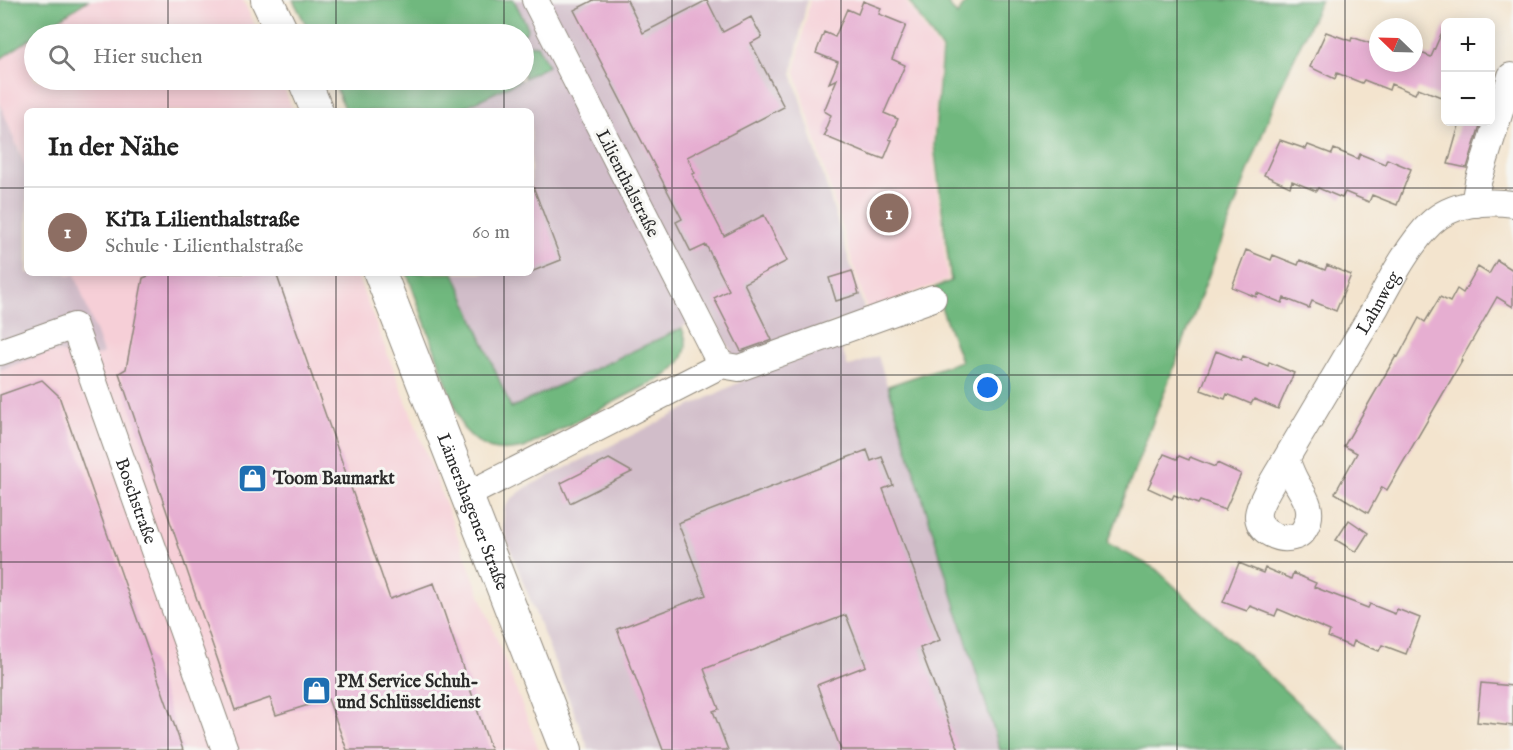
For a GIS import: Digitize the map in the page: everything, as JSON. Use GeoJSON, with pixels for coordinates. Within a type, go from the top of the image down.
{"type":"FeatureCollection","features":[{"type":"Feature","properties":{"kind":"main road"},"geometry":{"type":"LineString","coordinates":[[267,0],[278,24]]}},
{"type":"Feature","properties":{"kind":"main road"},"geometry":{"type":"LineString","coordinates":[[308,90],[316,108]]}},
{"type":"Feature","properties":{"kind":"main road","name":"Lämershagener Straße"},"geometry":{"type":"LineString","coordinates":[[381,276],[566,750]]}},
{"type":"Feature","properties":{"kind":"street","name":"Lilienthalstraße"},"geometry":{"type":"LineString","coordinates":[[535,0],[721,366]]}},
{"type":"Feature","properties":{"kind":"street"},"geometry":{"type":"LineString","coordinates":[[1476,204],[1478,182],[1511,76]]}},
{"type":"Feature","properties":{"kind":"street","name":"Lahnweg"},"geometry":{"type":"LineString","coordinates":[[1286,459],[1418,237],[1432,222],[1451,210],[1482,203],[1513,204]]}},
{"type":"Feature","properties":{"kind":"street"},"geometry":{"type":"LineString","coordinates":[[467,495],[721,366],[739,368],[933,298]]}},
{"type":"Feature","properties":{"kind":"street","name":"Boschstraße"},"geometry":{"type":"LineString","coordinates":[[0,352],[74,326],[225,750]]}},
{"type":"Feature","properties":{"kind":"shaded area"},"geometry":{"type":"Polygon","coordinates":[[[88,0],[243,0],[254,24],[52,24],[88,0]]]}},
{"type":"Feature","properties":{"kind":"shaded area"},"geometry":{"type":"Polygon","coordinates":[[[514,0],[807,0],[792,73],[865,312],[735,359],[711,313],[511,409],[455,276],[534,276],[534,108],[462,108],[500,90],[534,90],[534,53],[537,45],[534,45],[534,24],[526,24],[514,0]]]}},
{"type":"Feature","properties":{"kind":"shaded area"},"geometry":{"type":"Polygon","coordinates":[[[810,0],[905,0],[940,51],[932,146],[948,280],[867,310],[795,72],[810,0]]]}},
{"type":"Feature","properties":{"kind":"shaded area"},"geometry":{"type":"Polygon","coordinates":[[[24,43],[24,90],[285,90],[292,108],[24,108],[24,163],[0,103],[0,59],[24,43]]]}},
{"type":"Feature","properties":{"kind":"shaded area"},"geometry":{"type":"Polygon","coordinates":[[[0,103],[24,163],[24,276],[76,276],[103,353],[83,357],[57,352],[0,370],[0,103]]]}},
{"type":"Feature","properties":{"kind":"shaded area"},"geometry":{"type":"Polygon","coordinates":[[[76,276],[357,276],[539,750],[0,750],[0,370],[57,352],[83,357],[76,276]]]}},
{"type":"Feature","properties":{"kind":"shaded area"},"geometry":{"type":"Polygon","coordinates":[[[840,344],[848,367],[878,356],[1000,750],[589,750],[506,538],[503,525],[506,506],[511,499],[527,487],[746,379],[840,344]]]}},
{"type":"Feature","properties":{"kind":"green space"},"geometry":{"type":"Polygon","coordinates":[[[0,0],[88,0],[52,24],[24,24],[24,43],[0,59],[0,0]]]}},
{"type":"Feature","properties":{"kind":"green space"},"geometry":{"type":"Polygon","coordinates":[[[293,0],[514,0],[526,24],[306,24],[293,0]]]}},
{"type":"Feature","properties":{"kind":"green space"},"geometry":{"type":"Polygon","coordinates":[[[908,0],[945,0],[957,15],[968,0],[1321,0],[1278,93],[1107,543],[1156,569],[1348,750],[1000,750],[888,386],[961,361],[934,288],[951,281],[934,145],[942,50],[908,0]]]}},
{"type":"Feature","properties":{"kind":"green space"},"geometry":{"type":"Polygon","coordinates":[[[534,45],[537,45],[548,66],[534,73],[534,45]]]}},
{"type":"Feature","properties":{"kind":"green space"},"geometry":{"type":"Polygon","coordinates":[[[337,90],[500,90],[462,108],[344,108],[337,90]]]}},
{"type":"Feature","properties":{"kind":"green space"},"geometry":{"type":"Polygon","coordinates":[[[408,276],[455,276],[511,408],[682,328],[686,340],[685,352],[678,365],[667,375],[524,448],[490,449],[483,446],[463,428],[408,276]]]}},
{"type":"Feature","properties":{"kind":"building"},"geometry":{"type":"Polygon","coordinates":[[[594,0],[627,0],[643,33],[707,0],[723,32],[751,17],[762,37],[751,43],[784,107],[687,157],[695,173],[692,174],[724,236],[764,215],[787,261],[744,283],[772,340],[741,351],[714,298],[729,290],[706,245],[691,252],[676,222],[682,219],[574,10],[594,0]]]}},
{"type":"Feature","properties":{"kind":"building"},"geometry":{"type":"Polygon","coordinates":[[[863,1],[881,8],[879,14],[906,25],[892,59],[905,65],[884,113],[898,119],[889,139],[892,140],[884,159],[824,136],[831,115],[824,111],[837,79],[829,83],[838,62],[816,53],[824,32],[835,37],[847,9],[858,14],[863,1]]]}},
{"type":"Feature","properties":{"kind":"building"},"geometry":{"type":"Polygon","coordinates":[[[1326,32],[1351,41],[1352,37],[1369,43],[1369,72],[1423,72],[1423,54],[1431,57],[1441,34],[1441,97],[1418,88],[1415,94],[1391,84],[1389,90],[1337,73],[1335,79],[1310,67],[1326,32]]]}},
{"type":"Feature","properties":{"kind":"building"},"geometry":{"type":"Polygon","coordinates":[[[1459,126],[1480,126],[1467,168],[1448,164],[1459,126]]]}},
{"type":"Feature","properties":{"kind":"building"},"geometry":{"type":"Polygon","coordinates":[[[1280,140],[1306,149],[1308,145],[1332,154],[1334,149],[1358,159],[1360,154],[1385,164],[1387,159],[1411,169],[1397,205],[1372,195],[1369,202],[1345,192],[1342,198],[1292,181],[1290,187],[1264,175],[1280,140]]]}},
{"type":"Feature","properties":{"kind":"building"},"geometry":{"type":"Polygon","coordinates":[[[534,189],[561,260],[534,271],[534,189]]]}},
{"type":"Feature","properties":{"kind":"building"},"geometry":{"type":"Polygon","coordinates":[[[1246,250],[1271,260],[1273,255],[1298,265],[1300,260],[1325,270],[1327,265],[1351,275],[1336,311],[1312,301],[1309,308],[1284,298],[1282,303],[1257,293],[1256,297],[1232,287],[1246,250]]]}},
{"type":"Feature","properties":{"kind":"building"},"geometry":{"type":"Polygon","coordinates":[[[1497,260],[1513,270],[1513,307],[1497,297],[1387,490],[1382,487],[1368,513],[1335,493],[1357,453],[1344,446],[1419,318],[1425,322],[1440,297],[1450,302],[1457,289],[1463,293],[1478,267],[1489,274],[1497,260]]]}},
{"type":"Feature","properties":{"kind":"building"},"geometry":{"type":"Polygon","coordinates":[[[852,271],[859,294],[836,301],[829,278],[852,271]]]}},
{"type":"Feature","properties":{"kind":"building","name":"Toom Baumarkt"},"geometry":{"type":"Polygon","coordinates":[[[148,276],[277,276],[390,599],[434,583],[491,750],[347,750],[328,699],[276,715],[270,698],[235,710],[119,373],[126,369],[143,278],[148,276]]]}},
{"type":"Feature","properties":{"kind":"building"},"geometry":{"type":"Polygon","coordinates":[[[1216,351],[1241,361],[1243,356],[1268,366],[1269,362],[1294,373],[1278,409],[1254,399],[1251,404],[1227,394],[1225,399],[1201,390],[1216,351]]]}},
{"type":"Feature","properties":{"kind":"building"},"geometry":{"type":"Polygon","coordinates":[[[42,380],[59,396],[183,750],[0,750],[0,395],[42,380]]]}},
{"type":"Feature","properties":{"kind":"building"},"geometry":{"type":"Polygon","coordinates":[[[867,450],[871,461],[882,457],[893,485],[883,489],[940,640],[920,648],[959,750],[841,750],[817,685],[866,666],[846,615],[704,669],[719,709],[713,711],[728,750],[663,750],[617,629],[706,595],[678,523],[867,450]]]}},
{"type":"Feature","properties":{"kind":"building"},"geometry":{"type":"Polygon","coordinates":[[[1164,454],[1177,459],[1179,456],[1189,460],[1190,457],[1215,467],[1217,463],[1241,474],[1225,510],[1200,501],[1198,504],[1174,495],[1172,499],[1148,488],[1164,454]]]}},
{"type":"Feature","properties":{"kind":"building"},"geometry":{"type":"Polygon","coordinates":[[[609,459],[632,472],[570,503],[561,483],[609,459]]]}},
{"type":"Feature","properties":{"kind":"building"},"geometry":{"type":"Polygon","coordinates":[[[1349,520],[1368,533],[1356,552],[1336,540],[1349,520]]]}},
{"type":"Feature","properties":{"kind":"building"},"geometry":{"type":"Polygon","coordinates":[[[1239,563],[1263,573],[1265,568],[1291,579],[1293,573],[1316,583],[1314,587],[1368,608],[1370,604],[1395,614],[1397,609],[1420,618],[1406,654],[1382,645],[1379,651],[1354,641],[1352,647],[1328,637],[1330,631],[1278,609],[1275,616],[1250,606],[1247,611],[1223,602],[1239,563]]]}},
{"type":"Feature","properties":{"kind":"building"},"geometry":{"type":"Polygon","coordinates":[[[1481,683],[1513,686],[1513,726],[1477,722],[1481,683]]]}},
{"type":"Feature","properties":{"kind":"place","name":"KiTa Lilienthalstraße"},"geometry":{"type":"Point","coordinates":[889,213]}},
{"type":"Feature","properties":{"kind":"place","name":"Toom Baumarkt"},"geometry":{"type":"Point","coordinates":[252,478]}},
{"type":"Feature","properties":{"kind":"place","name":"PM Service Schuh- und Schlüsseldienst"},"geometry":{"type":"Point","coordinates":[316,691]}}]}
